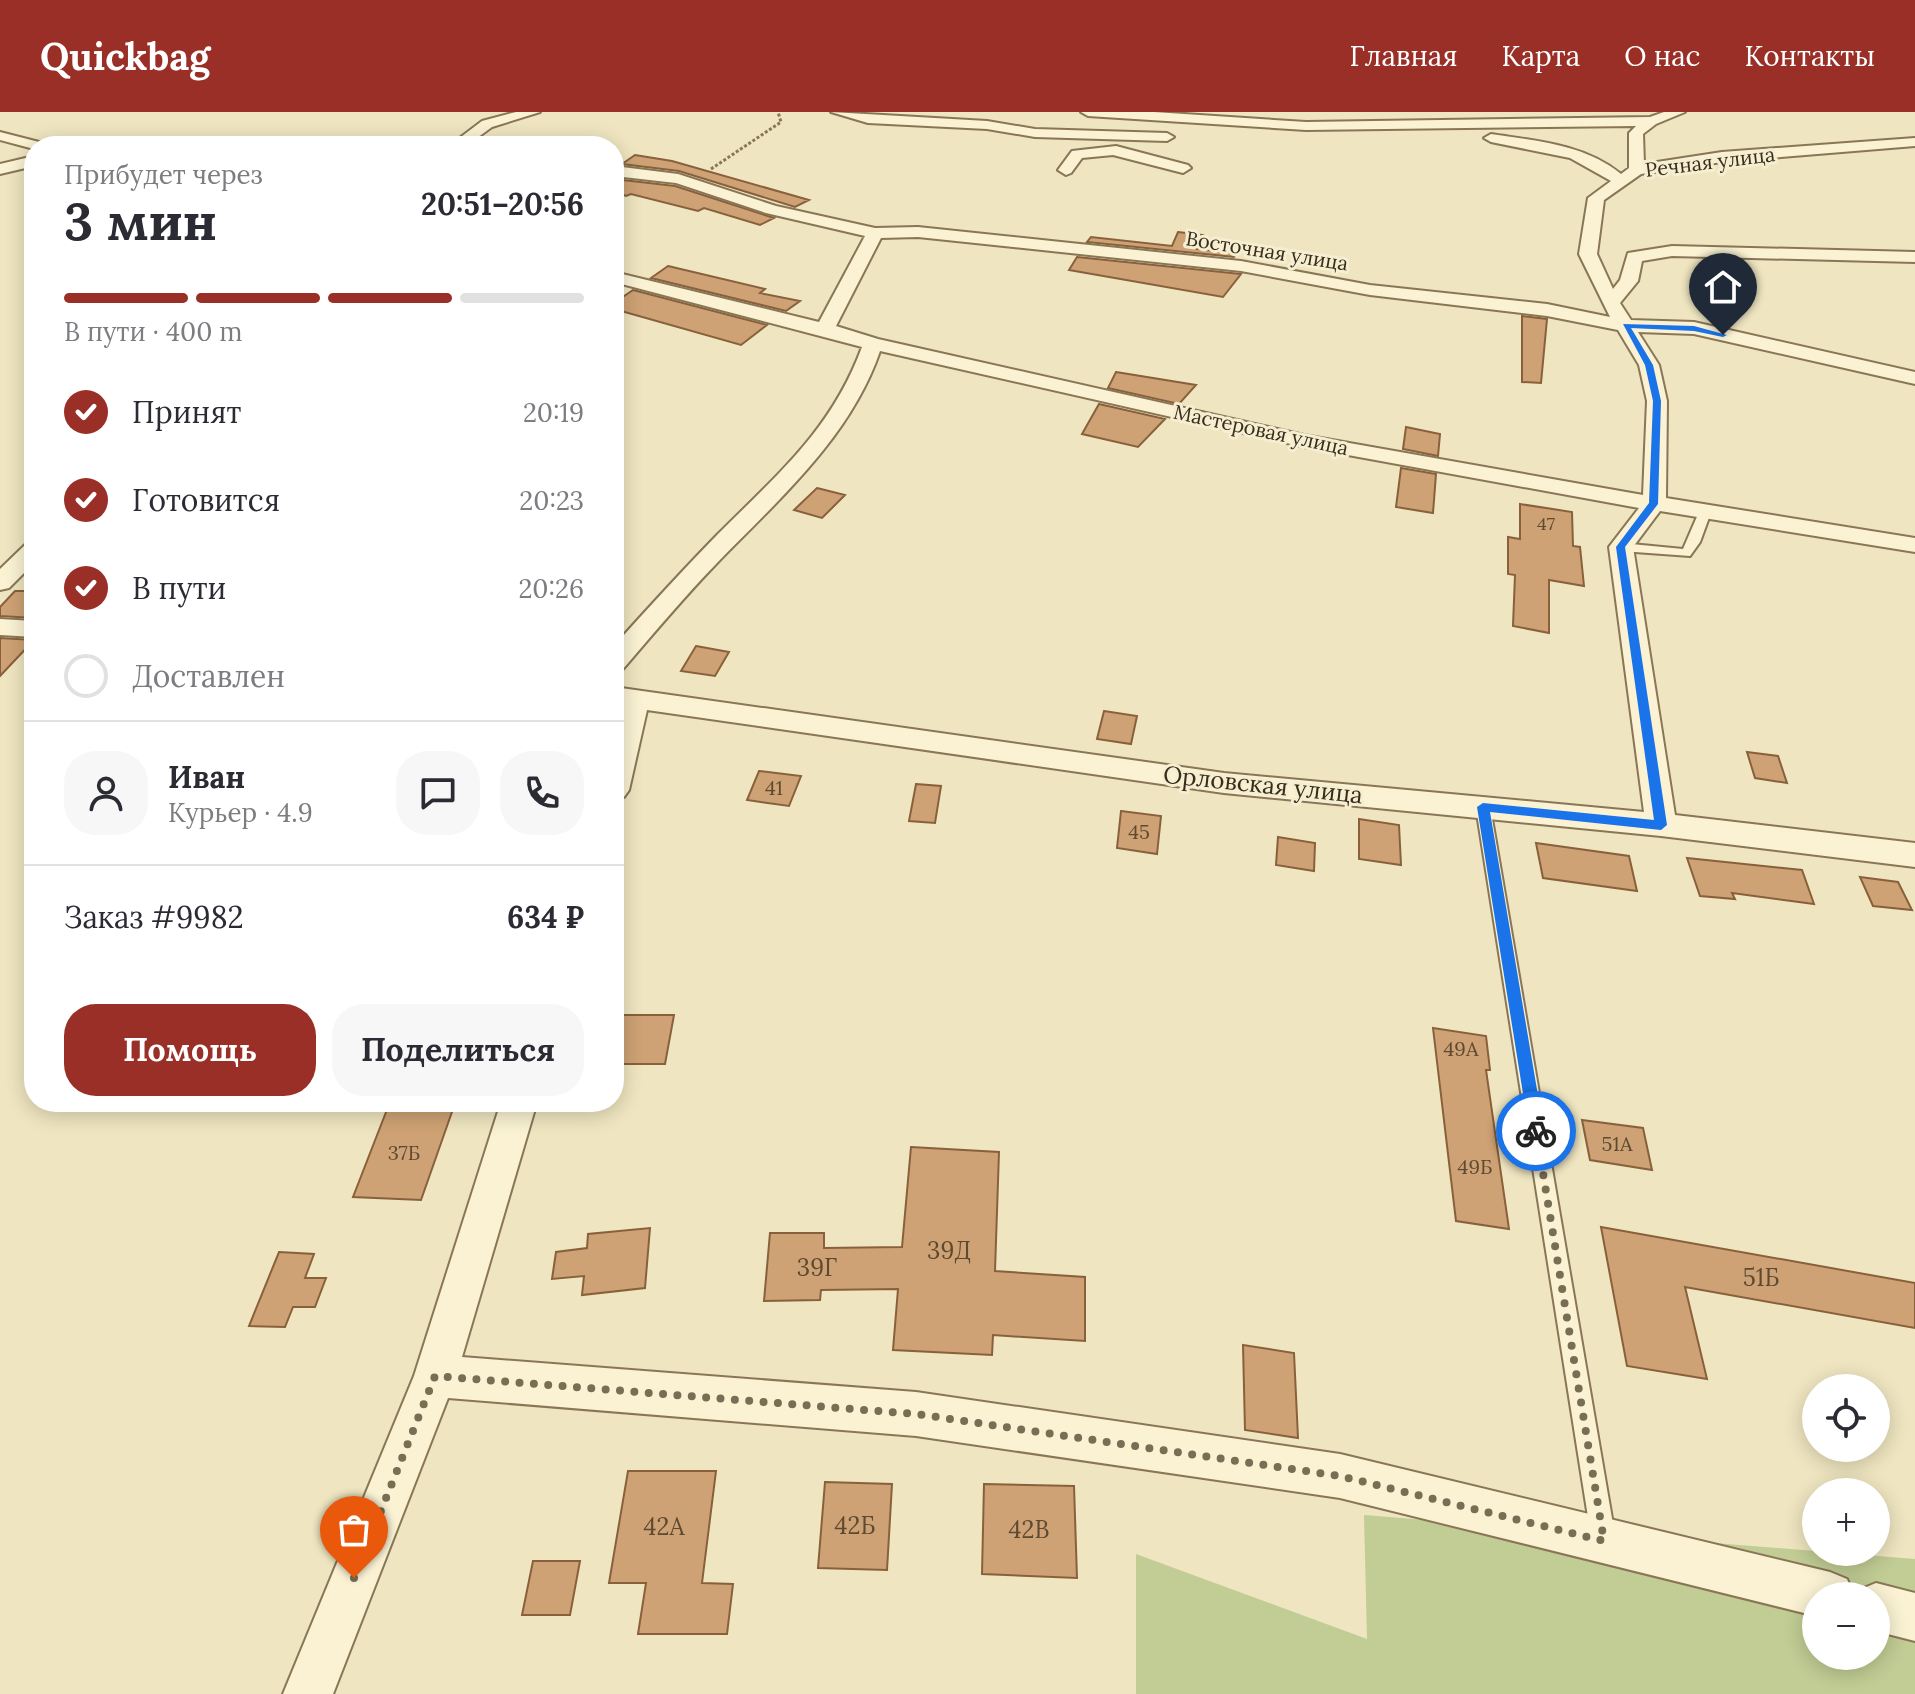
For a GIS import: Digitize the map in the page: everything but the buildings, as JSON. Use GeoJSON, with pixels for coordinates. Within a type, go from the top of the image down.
{"type":"FeatureCollection","features":[{"type":"Feature","properties":{"kind":"street"},"geometry":{"type":"LineString","coordinates":[[470,136],[487,124],[533,112]]}},
{"type":"Feature","properties":{"kind":"street"},"geometry":{"type":"LineString","coordinates":[[838,112],[868,119],[987,125],[1117,144],[1183,168]]}},
{"type":"Feature","properties":{"kind":"street","name":"Речная улица"},"geometry":{"type":"LineString","coordinates":[[1088,112],[1306,126],[1651,121],[1678,112]]}},
{"type":"Feature","properties":{"kind":"street"},"geometry":{"type":"LineString","coordinates":[[1117,144],[1134,116]]}},
{"type":"Feature","properties":{"kind":"street"},"geometry":{"type":"LineString","coordinates":[[1637,170],[1636,133],[1651,121]]}},
{"type":"Feature","properties":{"kind":"street"},"geometry":{"type":"LineString","coordinates":[[1421,125],[1572,152],[1602,164],[1619,180]]}},
{"type":"Feature","properties":{"kind":"street","name":"Речная улица"},"geometry":{"type":"LineString","coordinates":[[1206,136],[1250,135],[1306,126]]}},
{"type":"Feature","properties":{"kind":"street"},"geometry":{"type":"LineString","coordinates":[[0,136],[24,142]]}},
{"type":"Feature","properties":{"kind":"street"},"geometry":{"type":"LineString","coordinates":[[1066,170],[1077,154],[1117,144],[1177,136]]}},
{"type":"Feature","properties":{"kind":"street","name":"Речная улица"},"geometry":{"type":"LineString","coordinates":[[1654,504],[1657,401],[1649,365],[1611,303],[1588,254],[1596,198],[1637,170],[1722,157],[1915,142]]}},
{"type":"Feature","properties":{"kind":"street"},"geometry":{"type":"LineString","coordinates":[[0,169],[24,163]]}},
{"type":"Feature","properties":{"kind":"street","name":"Восточная улица"},"geometry":{"type":"LineString","coordinates":[[624,171],[642,172],[691,183],[772,210],[875,233],[918,232],[1241,266],[1370,290],[1547,310],[1626,326],[1694,328],[1915,378]]}},
{"type":"Feature","properties":{"kind":"street"},"geometry":{"type":"LineString","coordinates":[[825,329],[875,233]]}},
{"type":"Feature","properties":{"kind":"street"},"geometry":{"type":"LineString","coordinates":[[1611,303],[1629,281],[1634,257],[1672,251],[1915,257]]}},
{"type":"Feature","properties":{"kind":"street","name":"Мастеровая улица"},"geometry":{"type":"LineString","coordinates":[[624,279],[825,329],[873,344],[1304,441],[1654,504],[1915,545]]}},
{"type":"Feature","properties":{"kind":"street"},"geometry":{"type":"LineString","coordinates":[[624,652],[681,586],[821,443],[862,375],[873,344]]}},
{"type":"Feature","properties":{"kind":"street"},"geometry":{"type":"LineString","coordinates":[[1654,504],[1621,547],[1661,825]]}},
{"type":"Feature","properties":{"kind":"street"},"geometry":{"type":"LineString","coordinates":[[0,583],[24,559]]}},
{"type":"Feature","properties":{"kind":"street"},"geometry":{"type":"LineString","coordinates":[[0,627],[24,628]]}},
{"type":"Feature","properties":{"kind":"street","name":"Орловская улица"},"geometry":{"type":"LineString","coordinates":[[625,698],[1224,783],[1661,825],[1915,855]]}},
{"type":"Feature","properties":{"kind":"street"},"geometry":{"type":"LineString","coordinates":[[308,1694],[435,1376],[516,1112]]}},
{"type":"Feature","properties":{"kind":"street"},"geometry":{"type":"LineString","coordinates":[[435,1376],[931,1416],[1340,1476],[1802,1589]]}},
{"type":"Feature","properties":{"kind":"street"},"geometry":{"type":"LineString","coordinates":[[1890,1611],[1915,1617]]}},
{"type":"Feature","properties":{"kind":"lane"},"geometry":{"type":"LineString","coordinates":[[1621,547],[1686,553],[1694,542],[1705,512]]}},
{"type":"Feature","properties":{"kind":"lane"},"geometry":{"type":"LineString","coordinates":[[1483,807],[1604,1541]]}},
{"type":"Feature","properties":{"kind":"path"},"geometry":{"type":"LineString","coordinates":[[691,183],[781,122],[778,112]]}},
{"type":"Feature","properties":{"kind":"green space"},"geometry":{"type":"Polygon","coordinates":[[[1364,1515],[1802,1550],[1802,1566],[1890,1566],[1890,1557],[1915,1559],[1915,1694],[1136,1694],[1136,1554],[1367,1639],[1364,1515]]]}},
{"type":"Feature","properties":{"kind":"way so far"},"geometry":{"type":"LineString","coordinates":[[354,1578],[435,1376],[916,1414],[1340,1476],[1604,1541],[1536,1131]]}},
{"type":"Feature","properties":{"kind":"route"},"geometry":{"type":"LineString","coordinates":[[1536,1131],[1483,807],[1661,825],[1621,547],[1654,504],[1657,401],[1649,365],[1626,326],[1694,328],[1723,335]]}}]}
